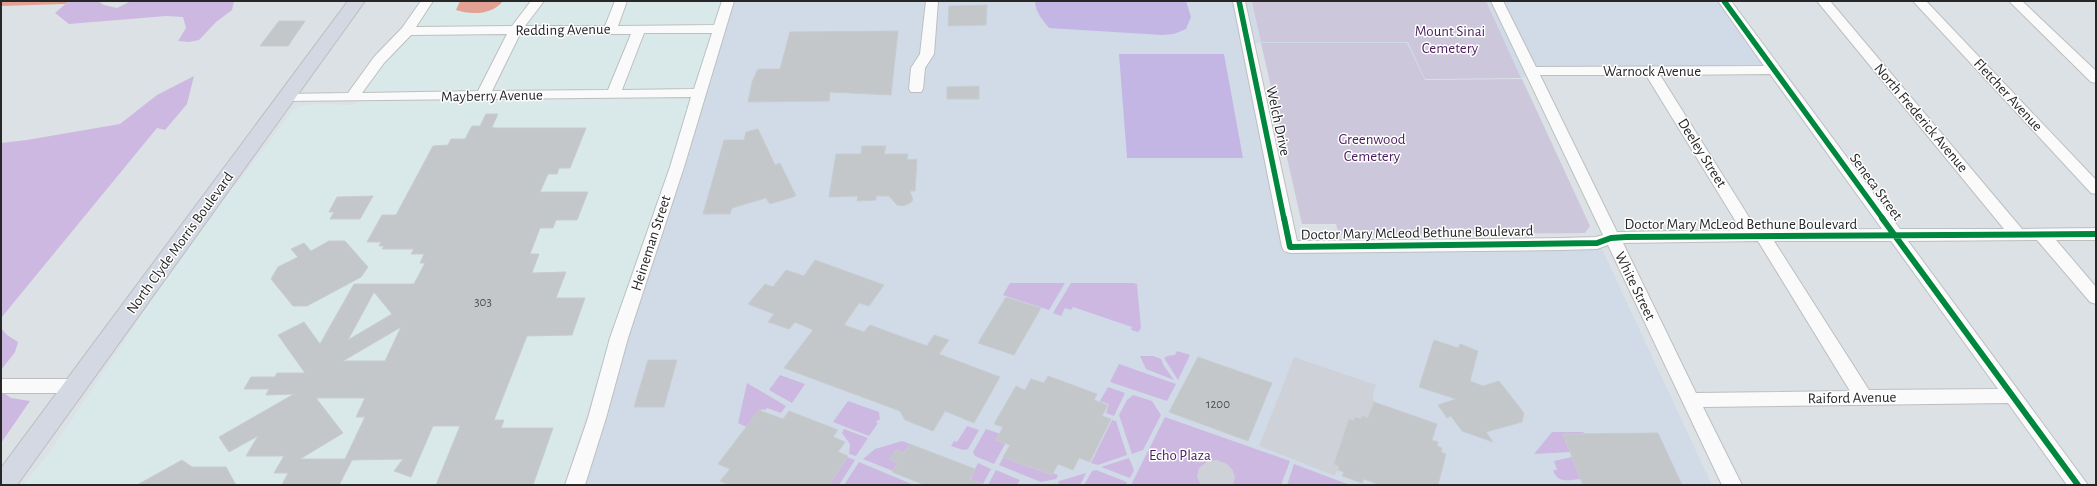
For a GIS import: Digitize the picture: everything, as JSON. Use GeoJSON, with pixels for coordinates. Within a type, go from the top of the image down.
{"type":"FeatureCollection","features":[{"type":"Feature","properties":{"kind":"main road","name":"North Clyde Morris Boulevard"},"geometry":{"type":"LineString","coordinates":[[3,485],[357,1]]}},
{"type":"Feature","properties":{"kind":"street"},"geometry":{"type":"LineString","coordinates":[[352,97],[379,60],[407,30],[427,1]]}},
{"type":"Feature","properties":{"kind":"street"},"geometry":{"type":"LineString","coordinates":[[483,96],[515,31],[538,1]]}},
{"type":"Feature","properties":{"kind":"street"},"geometry":{"type":"LineString","coordinates":[[610,29],[621,1]]}},
{"type":"Feature","properties":{"kind":"street","name":"Heineman Street"},"geometry":{"type":"LineString","coordinates":[[575,485],[597,418],[619,338],[677,167],[698,93],[728,1]]}},
{"type":"Feature","properties":{"kind":"street"},"geometry":{"type":"LineString","coordinates":[[916,89],[918,68],[926,54],[932,1]]}},
{"type":"Feature","properties":{"kind":"street","name":"Welch Drive"},"geometry":{"type":"LineString","coordinates":[[1239,1],[1290,247]]}},
{"type":"Feature","properties":{"kind":"street","name":"White Street"},"geometry":{"type":"LineString","coordinates":[[1497,1],[1732,485]]}},
{"type":"Feature","properties":{"kind":"street","name":"Seneca Street"},"geometry":{"type":"LineString","coordinates":[[1724,1],[2078,485]]}},
{"type":"Feature","properties":{"kind":"street","name":"North Frederick Avenue"},"geometry":{"type":"LineString","coordinates":[[1823,1],[2018,235]]}},
{"type":"Feature","properties":{"kind":"street","name":"Fletcher Avenue"},"geometry":{"type":"LineString","coordinates":[[1919,1],[2096,189]]}},
{"type":"Feature","properties":{"kind":"street"},"geometry":{"type":"LineString","coordinates":[[2015,1],[2096,79]]}},
{"type":"Feature","properties":{"kind":"street"},"geometry":{"type":"LineString","coordinates":[[613,94],[639,29]]}},
{"type":"Feature","properties":{"kind":"street","name":"Redding Avenue"},"geometry":{"type":"LineString","coordinates":[[407,30],[515,31],[719,29]]}},
{"type":"Feature","properties":{"kind":"street","name":"Warnock Avenue"},"geometry":{"type":"LineString","coordinates":[[1530,71],[1775,70]]}},
{"type":"Feature","properties":{"kind":"street","name":"Deeley Street"},"geometry":{"type":"LineString","coordinates":[[1651,71],[1864,398]]}},
{"type":"Feature","properties":{"kind":"street","name":"Mayberry Avenue"},"geometry":{"type":"LineString","coordinates":[[285,98],[698,93]]}},
{"type":"Feature","properties":{"kind":"street","name":"Doctor Mary McLeod Bethune Boulevard"},"geometry":{"type":"LineString","coordinates":[[1290,247],[1562,244],[1597,243],[1611,238],[1757,235],[1897,236],[2096,234]]}},
{"type":"Feature","properties":{"kind":"street"},"geometry":{"type":"LineString","coordinates":[[2042,235],[2096,298]]}},
{"type":"Feature","properties":{"kind":"street"},"geometry":{"type":"LineString","coordinates":[[1,386],[75,386]]}},
{"type":"Feature","properties":{"kind":"street","name":"Raiford Avenue"},"geometry":{"type":"LineString","coordinates":[[1690,400],[2013,396]]}},
{"type":"Feature","properties":{"kind":"shaded area"},"geometry":{"type":"Polygon","coordinates":[[[1,1],[69,1],[65,4],[1,6],[1,1]]]}},
{"type":"Feature","properties":{"kind":"shaded area"},"geometry":{"type":"Polygon","coordinates":[[[432,1],[723,1],[659,200],[624,297],[564,485],[23,485],[52,449],[219,199],[240,180],[293,110],[301,106],[314,104],[355,105],[381,63],[432,1]]]}},
{"type":"Feature","properties":{"kind":"shaded area"},"geometry":{"type":"Polygon","coordinates":[[[460,1],[503,1],[498,6],[488,11],[481,13],[469,13],[456,10],[460,1]]]}},
{"type":"Feature","properties":{"kind":"shaded area"},"geometry":{"type":"Polygon","coordinates":[[[734,1],[1719,1],[1766,65],[1543,67],[1522,78],[1425,79],[1407,43],[1241,43],[1283,253],[1602,249],[1712,485],[583,485],[734,1]]]}},
{"type":"Feature","properties":{"kind":"shaded area"},"geometry":{"type":"Polygon","coordinates":[[[1035,1],[1186,1],[1191,17],[1186,29],[1174,34],[1162,35],[1049,28],[1038,12],[1035,1]]]}},
{"type":"Feature","properties":{"kind":"shaded area"},"geometry":{"type":"Polygon","coordinates":[[[1119,54],[1224,54],[1243,158],[1127,158],[1119,54]]]}},
{"type":"Feature","properties":{"kind":"shaded area"},"geometry":{"type":"Polygon","coordinates":[[[1294,357],[1376,385],[1373,395],[1374,402],[1368,418],[1362,416],[1361,419],[1356,417],[1354,421],[1349,419],[1349,437],[1335,476],[1259,446],[1294,357]]]}},
{"type":"Feature","properties":{"kind":"shaded area","name":"Echo Plaza"},"geometry":{"type":"Polygon","coordinates":[[[1217,460],[1227,464],[1232,469],[1235,477],[1233,485],[1201,485],[1197,477],[1199,468],[1208,461],[1217,460]]]}},
{"type":"Feature","properties":{"kind":"green space"},"geometry":{"type":"Polygon","coordinates":[[[69,1],[98,1],[104,5],[117,8],[131,1],[234,1],[232,10],[216,22],[199,40],[189,42],[178,41],[186,28],[183,17],[166,16],[69,24],[55,13],[69,1]]]}},
{"type":"Feature","properties":{"kind":"green space","name":"Mount Sinai Cemetery"},"geometry":{"type":"Polygon","coordinates":[[[1486,1],[1521,78],[1425,79],[1408,42],[1261,42],[1252,2],[1486,1]]]}},
{"type":"Feature","properties":{"kind":"green space","name":"Greenwood Cemetery"},"geometry":{"type":"Polygon","coordinates":[[[1261,43],[1407,43],[1425,80],[1522,79],[1590,226],[1585,233],[1339,235],[1336,224],[1302,224],[1261,43]]]}},
{"type":"Feature","properties":{"kind":"green space"},"geometry":{"type":"Polygon","coordinates":[[[194,76],[187,104],[165,130],[157,128],[1,318],[1,143],[120,124],[157,95],[194,76]]]}},
{"type":"Feature","properties":{"kind":"green space"},"geometry":{"type":"Polygon","coordinates":[[[1010,283],[1065,283],[1049,310],[1003,295],[1010,283]]]}},
{"type":"Feature","properties":{"kind":"green space"},"geometry":{"type":"Polygon","coordinates":[[[1071,283],[1137,284],[1141,328],[1138,332],[1131,330],[1132,327],[1073,307],[1071,310],[1065,308],[1061,316],[1053,313],[1071,283]]]}},
{"type":"Feature","properties":{"kind":"green space"},"geometry":{"type":"Polygon","coordinates":[[[1,328],[7,335],[18,342],[15,352],[1,370],[1,328]]]}},
{"type":"Feature","properties":{"kind":"green space"},"geometry":{"type":"Polygon","coordinates":[[[1177,351],[1190,355],[1178,380],[1164,358],[1175,355],[1177,351]]]}},
{"type":"Feature","properties":{"kind":"green space"},"geometry":{"type":"Polygon","coordinates":[[[1140,356],[1153,356],[1161,359],[1174,380],[1146,369],[1140,356]]]}},
{"type":"Feature","properties":{"kind":"green space"},"geometry":{"type":"Polygon","coordinates":[[[1119,364],[1176,384],[1167,401],[1110,382],[1119,364]]]}},
{"type":"Feature","properties":{"kind":"green space"},"geometry":{"type":"Polygon","coordinates":[[[780,375],[805,384],[792,403],[769,390],[780,375]]]}},
{"type":"Feature","properties":{"kind":"green space"},"geometry":{"type":"Polygon","coordinates":[[[747,383],[786,406],[781,413],[767,408],[765,410],[762,409],[747,427],[738,423],[747,383]]]}},
{"type":"Feature","properties":{"kind":"green space"},"geometry":{"type":"Polygon","coordinates":[[[1108,387],[1125,393],[1114,416],[1106,413],[1109,404],[1100,401],[1108,387]]]}},
{"type":"Feature","properties":{"kind":"green space"},"geometry":{"type":"Polygon","coordinates":[[[1,391],[11,398],[30,401],[1,443],[1,391]]]}},
{"type":"Feature","properties":{"kind":"green space"},"geometry":{"type":"Polygon","coordinates":[[[1133,395],[1152,401],[1161,415],[1143,450],[1132,454],[1119,415],[1127,400],[1133,395]]]}},
{"type":"Feature","properties":{"kind":"green space"},"geometry":{"type":"Polygon","coordinates":[[[848,401],[879,412],[880,420],[878,420],[876,423],[878,423],[869,436],[833,422],[848,401]]]}},
{"type":"Feature","properties":{"kind":"green space","name":"Echo Plaza"},"geometry":{"type":"Polygon","coordinates":[[[1165,417],[1290,461],[1281,485],[1131,485],[1165,417]]]}},
{"type":"Feature","properties":{"kind":"green space"},"geometry":{"type":"Polygon","coordinates":[[[1112,420],[1116,421],[1127,455],[1098,465],[1091,463],[1112,420]]]}},
{"type":"Feature","properties":{"kind":"green space"},"geometry":{"type":"Polygon","coordinates":[[[967,426],[979,430],[968,449],[963,450],[951,446],[954,441],[957,442],[967,426]]]}},
{"type":"Feature","properties":{"kind":"green space"},"geometry":{"type":"Polygon","coordinates":[[[844,429],[868,438],[856,456],[849,454],[850,444],[842,433],[844,429]]]}},
{"type":"Feature","properties":{"kind":"green space"},"geometry":{"type":"Polygon","coordinates":[[[986,429],[1009,437],[994,464],[975,456],[973,452],[986,429]]]}},
{"type":"Feature","properties":{"kind":"green space"},"geometry":{"type":"Polygon","coordinates":[[[1552,432],[1583,432],[1585,434],[1563,434],[1570,452],[1534,454],[1552,432]]]}},
{"type":"Feature","properties":{"kind":"green space"},"geometry":{"type":"Polygon","coordinates":[[[902,441],[910,444],[904,453],[891,460],[898,463],[893,471],[863,459],[875,449],[902,441]]]}},
{"type":"Feature","properties":{"kind":"green space"},"geometry":{"type":"Polygon","coordinates":[[[1005,454],[1058,475],[1056,479],[1041,482],[999,465],[1005,454]]]}},
{"type":"Feature","properties":{"kind":"green space"},"geometry":{"type":"Polygon","coordinates":[[[847,457],[855,460],[839,485],[829,485],[847,457]]]}},
{"type":"Feature","properties":{"kind":"green space"},"geometry":{"type":"Polygon","coordinates":[[[1572,457],[1581,479],[1561,479],[1553,470],[1557,470],[1554,461],[1572,457]]]}},
{"type":"Feature","properties":{"kind":"green space"},"geometry":{"type":"Polygon","coordinates":[[[1129,458],[1134,470],[1130,478],[1101,467],[1129,458]]]}},
{"type":"Feature","properties":{"kind":"green space"},"geometry":{"type":"Polygon","coordinates":[[[859,462],[914,485],[844,485],[859,462]]]}},
{"type":"Feature","properties":{"kind":"green space"},"geometry":{"type":"Polygon","coordinates":[[[978,463],[991,469],[983,484],[970,479],[978,463]]]}},
{"type":"Feature","properties":{"kind":"green space"},"geometry":{"type":"Polygon","coordinates":[[[1294,464],[1350,485],[1287,485],[1294,464]]]}},
{"type":"Feature","properties":{"kind":"green space"},"geometry":{"type":"Polygon","coordinates":[[[996,470],[1020,480],[1017,485],[988,485],[996,470]]]}},
{"type":"Feature","properties":{"kind":"green space"},"geometry":{"type":"Polygon","coordinates":[[[1096,470],[1127,482],[1126,485],[1084,485],[1092,471],[1096,470]]]}},
{"type":"Feature","properties":{"kind":"green space"},"geometry":{"type":"Polygon","coordinates":[[[1086,473],[1080,485],[1058,485],[1059,481],[1086,473]]]}},
{"type":"Feature","properties":{"kind":"building"},"geometry":{"type":"Polygon","coordinates":[[[987,5],[986,25],[948,26],[949,6],[987,5]]]}},
{"type":"Feature","properties":{"kind":"building"},"geometry":{"type":"Polygon","coordinates":[[[279,21],[305,21],[288,46],[260,46],[279,21]]]}},
{"type":"Feature","properties":{"kind":"building"},"geometry":{"type":"Polygon","coordinates":[[[898,31],[891,95],[830,92],[829,101],[748,102],[752,82],[758,69],[780,69],[790,32],[898,31]]]}},
{"type":"Feature","properties":{"kind":"building"},"geometry":{"type":"Polygon","coordinates":[[[979,86],[979,99],[947,99],[947,87],[979,86]]]}},
{"type":"Feature","properties":{"kind":"building"},"geometry":{"type":"Polygon","coordinates":[[[486,114],[498,114],[492,127],[495,128],[586,128],[570,168],[559,168],[557,174],[548,174],[540,192],[588,192],[577,220],[556,220],[553,228],[540,228],[530,254],[539,254],[532,273],[566,272],[556,298],[585,298],[572,335],[527,336],[494,420],[504,420],[501,428],[553,428],[533,485],[436,485],[460,426],[433,426],[411,477],[394,471],[403,459],[352,460],[339,485],[282,485],[288,473],[274,473],[284,456],[246,456],[258,436],[229,452],[219,437],[294,394],[266,395],[269,389],[244,389],[251,377],[275,377],[277,373],[305,373],[278,335],[304,322],[320,344],[354,284],[414,284],[425,263],[420,263],[424,254],[411,254],[414,249],[382,249],[384,246],[379,246],[381,242],[367,242],[382,215],[396,215],[433,146],[448,145],[451,139],[465,139],[472,126],[480,126],[486,114]],[[374,292],[348,340],[392,314],[374,292]],[[401,327],[343,361],[385,361],[401,327]],[[316,398],[343,433],[300,459],[345,459],[365,417],[356,417],[365,398],[316,398]]]}},
{"type":"Feature","properties":{"kind":"building"},"geometry":{"type":"Polygon","coordinates":[[[758,129],[775,165],[780,163],[796,196],[770,204],[766,198],[732,208],[730,214],[703,214],[724,140],[744,140],[746,132],[758,129]]]}},
{"type":"Feature","properties":{"kind":"building"},"geometry":{"type":"Polygon","coordinates":[[[862,146],[886,146],[884,154],[908,154],[907,160],[917,159],[915,191],[910,191],[913,200],[910,203],[903,206],[897,205],[889,196],[876,196],[876,200],[857,201],[858,196],[829,197],[836,154],[861,154],[862,146]]]}},
{"type":"Feature","properties":{"kind":"building"},"geometry":{"type":"Polygon","coordinates":[[[373,196],[360,219],[330,219],[334,212],[329,212],[337,197],[373,196]]]}},
{"type":"Feature","properties":{"kind":"building"},"geometry":{"type":"Polygon","coordinates":[[[329,241],[345,241],[368,267],[361,277],[307,306],[293,306],[271,279],[278,267],[298,257],[291,249],[304,243],[311,251],[329,241]]]}},
{"type":"Feature","properties":{"kind":"building"},"geometry":{"type":"Polygon","coordinates":[[[815,260],[884,285],[869,306],[859,303],[844,325],[864,332],[870,325],[927,346],[934,335],[949,340],[939,354],[1000,377],[974,423],[945,411],[933,431],[905,420],[900,411],[784,368],[813,330],[795,322],[789,329],[768,322],[774,314],[748,304],[765,284],[773,287],[786,270],[804,276],[815,260]]]}},
{"type":"Feature","properties":{"kind":"building"},"geometry":{"type":"Polygon","coordinates":[[[1006,297],[1041,308],[1014,355],[978,343],[1006,297]]]}},
{"type":"Feature","properties":{"kind":"building"},"geometry":{"type":"Polygon","coordinates":[[[1434,340],[1458,348],[1460,344],[1478,351],[1470,381],[1483,386],[1499,381],[1524,413],[1522,422],[1486,432],[1493,442],[1462,431],[1451,416],[1447,418],[1438,405],[1456,399],[1419,387],[1434,340]]]}},
{"type":"Feature","properties":{"kind":"building"},"geometry":{"type":"Polygon","coordinates":[[[1198,357],[1272,383],[1248,441],[1169,412],[1198,357]]]}},
{"type":"Feature","properties":{"kind":"building"},"geometry":{"type":"Polygon","coordinates":[[[648,360],[677,360],[664,407],[634,407],[648,360]]]}},
{"type":"Feature","properties":{"kind":"building"},"geometry":{"type":"Polygon","coordinates":[[[1048,376],[1097,394],[1094,400],[1108,405],[1102,416],[1111,419],[1090,462],[1079,458],[1073,470],[1058,464],[1052,475],[1003,457],[1010,445],[996,440],[1003,427],[994,424],[1016,386],[1025,390],[1031,379],[1044,383],[1048,376]]]}},
{"type":"Feature","properties":{"kind":"building"},"geometry":{"type":"Polygon","coordinates":[[[1374,402],[1437,424],[1432,440],[1438,442],[1437,446],[1442,448],[1441,452],[1446,454],[1438,485],[1380,485],[1364,479],[1362,483],[1342,476],[1344,472],[1338,470],[1339,466],[1334,464],[1349,419],[1354,421],[1355,417],[1361,419],[1362,416],[1368,418],[1374,402]]]}},
{"type":"Feature","properties":{"kind":"building"},"geometry":{"type":"Polygon","coordinates":[[[759,410],[783,419],[789,411],[838,430],[833,437],[845,442],[838,452],[848,456],[829,485],[730,485],[720,481],[730,469],[718,464],[759,410]]]}},
{"type":"Feature","properties":{"kind":"building"},"geometry":{"type":"Polygon","coordinates":[[[1658,433],[1682,485],[1583,485],[1563,434],[1658,433]]]}},
{"type":"Feature","properties":{"kind":"building"},"geometry":{"type":"Polygon","coordinates":[[[910,444],[975,469],[970,479],[984,485],[925,485],[892,472],[898,463],[890,460],[896,450],[904,453],[910,444]]]}},
{"type":"Feature","properties":{"kind":"building"},"geometry":{"type":"Polygon","coordinates":[[[182,460],[192,467],[226,467],[236,485],[137,485],[182,460]]]}},
{"type":"Feature","properties":{"kind":"cycle path"},"geometry":{"type":"LineString","coordinates":[[1239,1],[1290,247],[1597,243],[1611,238],[1626,237],[2096,234]]}},
{"type":"Feature","properties":{"kind":"cycle path"},"geometry":{"type":"LineString","coordinates":[[1724,1],[2078,485]]}}]}
